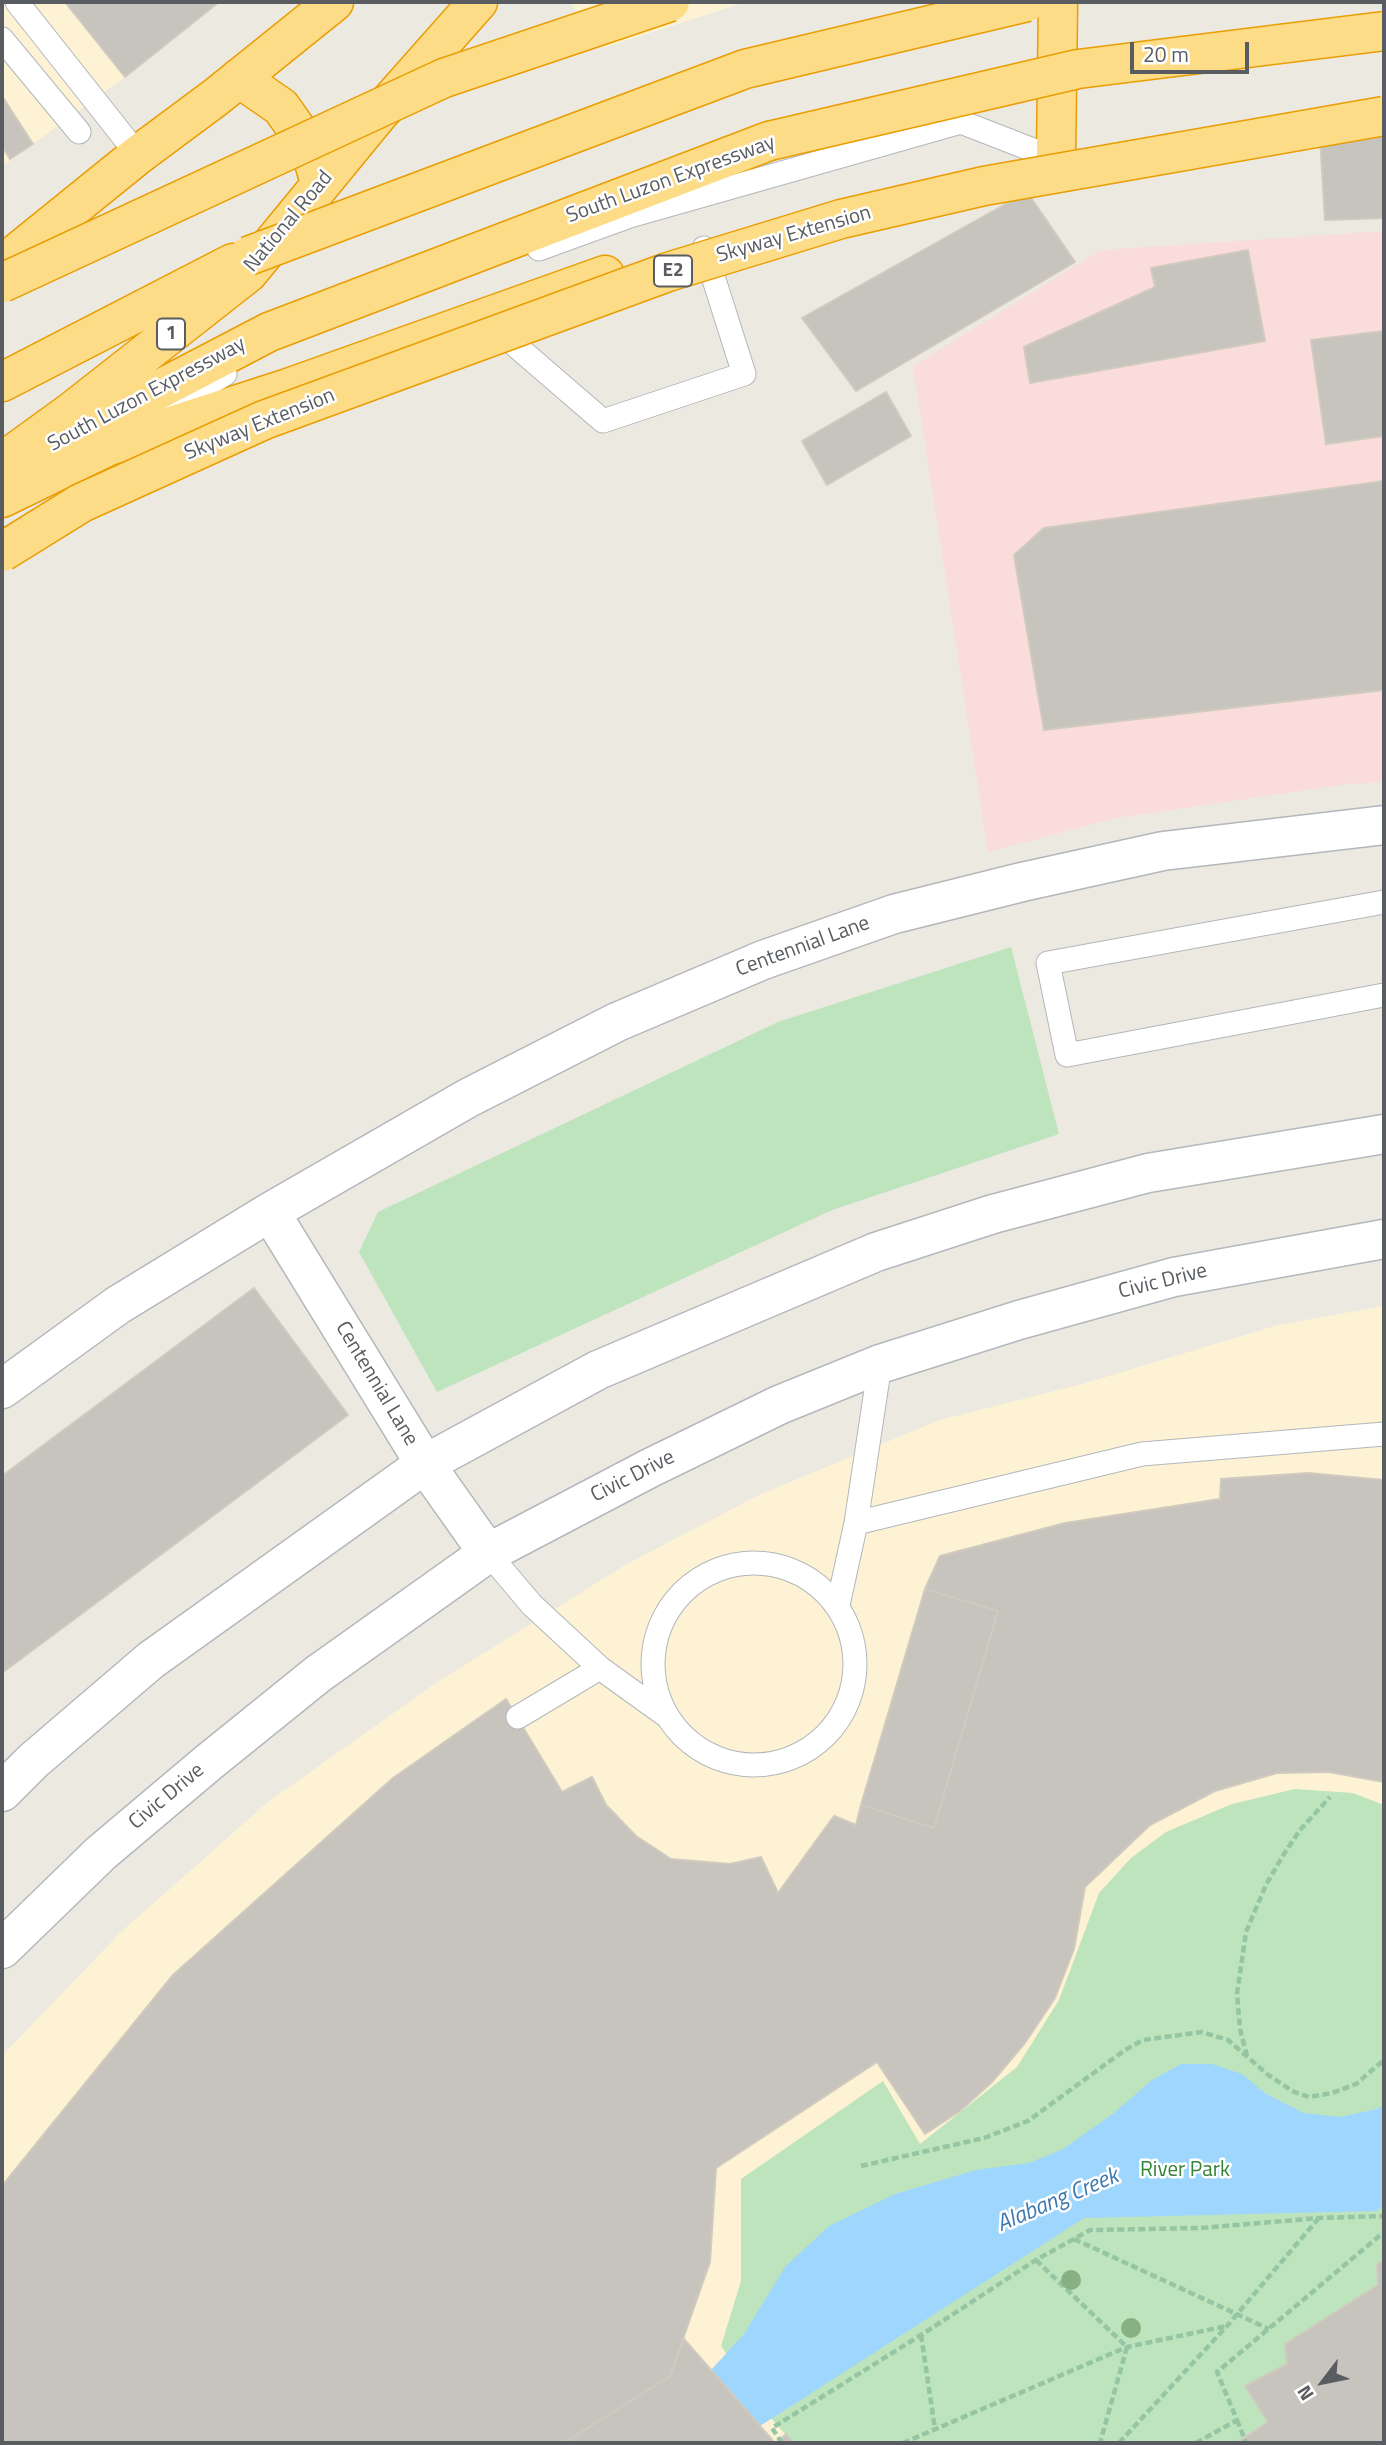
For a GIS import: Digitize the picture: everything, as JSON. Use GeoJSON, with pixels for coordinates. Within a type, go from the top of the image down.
{"type":"FeatureCollection","features":[{"type":"Feature","properties":{"kind":"highway"},"geometry":{"type":"LineString","coordinates":[[2,265],[334,2]]}},
{"type":"Feature","properties":{"kind":"highway","name":"National Road"},"geometry":{"type":"LineString","coordinates":[[2,462],[71,412],[248,273],[377,116],[478,2]]}},
{"type":"Feature","properties":{"kind":"highway"},"geometry":{"type":"LineString","coordinates":[[2,283],[444,78],[670,2]]}},
{"type":"Feature","properties":{"kind":"highway"},"geometry":{"type":"LineString","coordinates":[[2,382],[248,256],[745,69],[1027,2]]}},
{"type":"Feature","properties":{"kind":"highway"},"geometry":{"type":"LineString","coordinates":[[1056,159],[1058,2]]}},
{"type":"Feature","properties":{"kind":"highway","name":"South Luzon Expressway"},"geometry":{"type":"LineString","coordinates":[[2,471],[268,332],[769,141],[1078,69],[1384,31]]}},
{"type":"Feature","properties":{"kind":"highway"},"geometry":{"type":"LineString","coordinates":[[239,78],[281,107],[310,148],[321,185]]}},
{"type":"Feature","properties":{"kind":"highway"},"geometry":{"type":"LineString","coordinates":[[2,498],[109,446],[288,388],[660,256],[839,205],[1056,159],[1384,119]]}},
{"type":"Feature","properties":{"kind":"highway","name":"Skyway Extension"},"geometry":{"type":"LineString","coordinates":[[2,552],[81,503],[264,420],[668,272],[841,219],[984,187],[1384,119]]}},
{"type":"Feature","properties":{"kind":"main road","name":"Centennial Lane"},"geometry":{"type":"LineString","coordinates":[[2,1390],[118,1305],[270,1212],[468,1098],[617,1022],[776,955],[894,914],[1022,881],[1163,851],[1384,825]]}},
{"type":"Feature","properties":{"kind":"main road"},"geometry":{"type":"LineString","coordinates":[[2,1792],[33,1761],[152,1660],[425,1464],[598,1370],[876,1252],[993,1214],[1147,1172],[1384,1135]]}},
{"type":"Feature","properties":{"kind":"main road","name":"Centennial Lane"},"geometry":{"type":"LineString","coordinates":[[270,1212],[425,1464],[488,1553]]}},
{"type":"Feature","properties":{"kind":"main road","name":"Civic Drive"},"geometry":{"type":"LineString","coordinates":[[2,1949],[101,1853],[318,1674],[488,1553],[650,1468],[779,1405],[880,1364],[1019,1320],[1174,1277],[1384,1239]]}},
{"type":"Feature","properties":{"kind":"lane"},"geometry":{"type":"LineString","coordinates":[[18,2],[138,155]]}},
{"type":"Feature","properties":{"kind":"lane"},"geometry":{"type":"LineString","coordinates":[[2,39],[79,132]]}},
{"type":"Feature","properties":{"kind":"lane"},"geometry":{"type":"LineString","coordinates":[[109,446],[280,341],[630,216],[961,122],[1056,159]]}},
{"type":"Feature","properties":{"kind":"lane"},"geometry":{"type":"LineString","coordinates":[[483,318],[603,421],[744,374],[703,244]]}},
{"type":"Feature","properties":{"kind":"lane"},"geometry":{"type":"LineString","coordinates":[[1384,902],[1048,963],[1067,1055],[1384,995]]}},
{"type":"Feature","properties":{"kind":"lane"},"geometry":{"type":"LineString","coordinates":[[838,1605],[856,1523],[880,1364]]}},
{"type":"Feature","properties":{"kind":"lane"},"geometry":{"type":"LineString","coordinates":[[856,1523],[1142,1454],[1384,1434]]}},
{"type":"Feature","properties":{"kind":"lane"},"geometry":{"type":"LineString","coordinates":[[488,1553],[532,1605],[600,1668],[668,1717],[689,1742],[717,1758],[748,1766],[780,1763],[810,1750],[834,1728],[850,1701],[856,1669],[853,1637],[838,1605],[813,1580],[782,1565],[747,1562],[713,1570],[684,1589],[663,1617],[653,1650],[655,1685],[668,1717]]}},
{"type":"Feature","properties":{"kind":"lane"},"geometry":{"type":"LineString","coordinates":[[518,1717],[600,1668]]}},
{"type":"Feature","properties":{"kind":"path"},"geometry":{"type":"LineString","coordinates":[[1247,2056],[1240,2029],[1237,1994],[1246,1932],[1266,1885],[1282,1857],[1300,1830],[1329,1797]]}},
{"type":"Feature","properties":{"kind":"path"},"geometry":{"type":"LineString","coordinates":[[860,2166],[984,2138],[1028,2121],[1125,2050],[1143,2040],[1202,2032],[1228,2040],[1267,2074],[1292,2091],[1310,2097],[1332,2093],[1356,2084],[1384,2060]]}},
{"type":"Feature","properties":{"kind":"path"},"geometry":{"type":"LineString","coordinates":[[782,2443],[772,2428],[1036,2260],[1090,2230],[1201,2228],[1319,2218],[1384,2216]]}},
{"type":"Feature","properties":{"kind":"path"},"geometry":{"type":"LineString","coordinates":[[1119,2443],[1227,2326],[1319,2218]]}},
{"type":"Feature","properties":{"kind":"path"},"geometry":{"type":"LineString","coordinates":[[1246,2443],[1217,2372],[1384,2232]]}},
{"type":"Feature","properties":{"kind":"path"},"geometry":{"type":"LineString","coordinates":[[1074,2239],[1269,2329]]}},
{"type":"Feature","properties":{"kind":"path"},"geometry":{"type":"LineString","coordinates":[[1036,2260],[1127,2347]]}},
{"type":"Feature","properties":{"kind":"path"},"geometry":{"type":"LineString","coordinates":[[903,2443],[1127,2347],[1227,2326]]}},
{"type":"Feature","properties":{"kind":"path"},"geometry":{"type":"LineString","coordinates":[[921,2335],[935,2429]]}},
{"type":"Feature","properties":{"kind":"path"},"geometry":{"type":"LineString","coordinates":[[1100,2443],[1127,2347]]}},
{"type":"Feature","properties":{"kind":"path"},"geometry":{"type":"LineString","coordinates":[[1196,2443],[1237,2420]]}},
{"type":"Feature","properties":{"kind":"shaded area"},"geometry":{"type":"Polygon","coordinates":[[[2,2],[65,2],[125,77],[4,165],[2,163],[2,2]]]}},
{"type":"Feature","properties":{"kind":"shaded area"},"geometry":{"type":"Polygon","coordinates":[[[570,2],[746,2],[600,49],[570,2]]]}},
{"type":"Feature","properties":{"kind":"shaded area"},"geometry":{"type":"Polygon","coordinates":[[[1384,231],[1384,782],[1349,784],[1116,818],[988,852],[913,366],[1101,250],[1384,231]]]}},
{"type":"Feature","properties":{"kind":"shaded area"},"geometry":{"type":"Polygon","coordinates":[[[1384,1306],[1384,2443],[2,2443],[2,2056],[121,1932],[268,1802],[436,1683],[627,1564],[759,1495],[940,1420],[1086,1383],[1278,1325],[1384,1306]]]}},
{"type":"Feature","properties":{"kind":"green space"},"geometry":{"type":"Polygon","coordinates":[[[1011,947],[1059,1134],[832,1210],[437,1392],[359,1252],[378,1212],[778,1022],[1011,947]]]}},
{"type":"Feature","properties":{"kind":"green space","name":"River Park"},"geometry":{"type":"Polygon","coordinates":[[[1295,1789],[1353,1793],[1384,1805],[1384,2260],[1377,2265],[1378,2285],[1286,2343],[1287,2364],[1245,2386],[1268,2422],[1236,2443],[793,2443],[771,2418],[721,2346],[741,2281],[741,2179],[883,2081],[920,2144],[1017,2067],[1059,2000],[1099,1893],[1131,1858],[1166,1832],[1232,1804],[1295,1789]]]}},
{"type":"Feature","properties":{"kind":"water","name":"Alabang Creek"},"geometry":{"type":"Polygon","coordinates":[[[1181,2064],[1212,2064],[1242,2074],[1266,2094],[1304,2113],[1340,2117],[1384,2105],[1384,2205],[1376,2211],[1084,2218],[746,2435],[701,2381],[744,2334],[785,2267],[829,2226],[895,2194],[976,2170],[1029,2163],[1063,2149],[1114,2113],[1152,2080],[1181,2064]]]}},
{"type":"Feature","properties":{"kind":"building"},"geometry":{"type":"Polygon","coordinates":[[[65,2],[219,2],[125,77],[65,2]]]}},
{"type":"Feature","properties":{"kind":"building"},"geometry":{"type":"Polygon","coordinates":[[[2,96],[33,144],[10,159],[2,146],[2,96]]]}},
{"type":"Feature","properties":{"kind":"building"},"geometry":{"type":"Polygon","coordinates":[[[1384,134],[1384,218],[1325,220],[1320,137],[1384,134]]]}},
{"type":"Feature","properties":{"kind":"building"},"geometry":{"type":"Polygon","coordinates":[[[1027,192],[1075,262],[856,391],[802,318],[1027,192]]]}},
{"type":"Feature","properties":{"kind":"building"},"geometry":{"type":"Polygon","coordinates":[[[1248,250],[1265,341],[1030,383],[1024,347],[1155,287],[1151,268],[1248,250]]]}},
{"type":"Feature","properties":{"kind":"building"},"geometry":{"type":"Polygon","coordinates":[[[1384,331],[1384,436],[1326,444],[1311,340],[1384,331]]]}},
{"type":"Feature","properties":{"kind":"building"},"geometry":{"type":"Polygon","coordinates":[[[886,392],[911,436],[827,485],[802,441],[886,392]]]}},
{"type":"Feature","properties":{"kind":"building"},"geometry":{"type":"Polygon","coordinates":[[[1384,481],[1384,690],[1044,730],[1014,555],[1044,528],[1384,481]]]}},
{"type":"Feature","properties":{"kind":"building"},"geometry":{"type":"Polygon","coordinates":[[[254,1288],[348,1415],[2,1673],[2,1476],[254,1288]]]}},
{"type":"Feature","properties":{"kind":"building"},"geometry":{"type":"Polygon","coordinates":[[[1308,1473],[1384,1480],[1384,1782],[1329,1772],[1277,1773],[1215,1791],[1150,1825],[1085,1887],[1074,1949],[1055,1998],[1025,2043],[992,2082],[960,2111],[925,2134],[877,2062],[716,2168],[710,2262],[670,2376],[564,2443],[2,2443],[2,2186],[173,1975],[393,1778],[506,1699],[562,1792],[592,1777],[606,1805],[636,1836],[671,1859],[730,1864],[761,1857],[778,1893],[834,1816],[856,1825],[861,1805],[934,1828],[998,1611],[925,1589],[940,1556],[1065,1523],[1220,1499],[1221,1479],[1308,1473]]]}},
{"type":"Feature","properties":{"kind":"building"},"geometry":{"type":"Polygon","coordinates":[[[925,1589],[998,1611],[934,1828],[861,1805],[925,1589]]]}},
{"type":"Feature","properties":{"kind":"building"},"geometry":{"type":"Polygon","coordinates":[[[1384,2260],[1384,2443],[1236,2443],[1268,2422],[1245,2386],[1287,2364],[1285,2344],[1378,2285],[1377,2265],[1384,2260]]]}},
{"type":"Feature","properties":{"kind":"building"},"geometry":{"type":"Polygon","coordinates":[[[684,2339],[775,2443],[564,2443],[670,2376],[684,2339]]]}},
{"type":"Feature","properties":{"kind":"building"},"geometry":{"type":"Polygon","coordinates":[[[786,2434],[793,2443],[776,2443],[786,2434]]]}}]}
